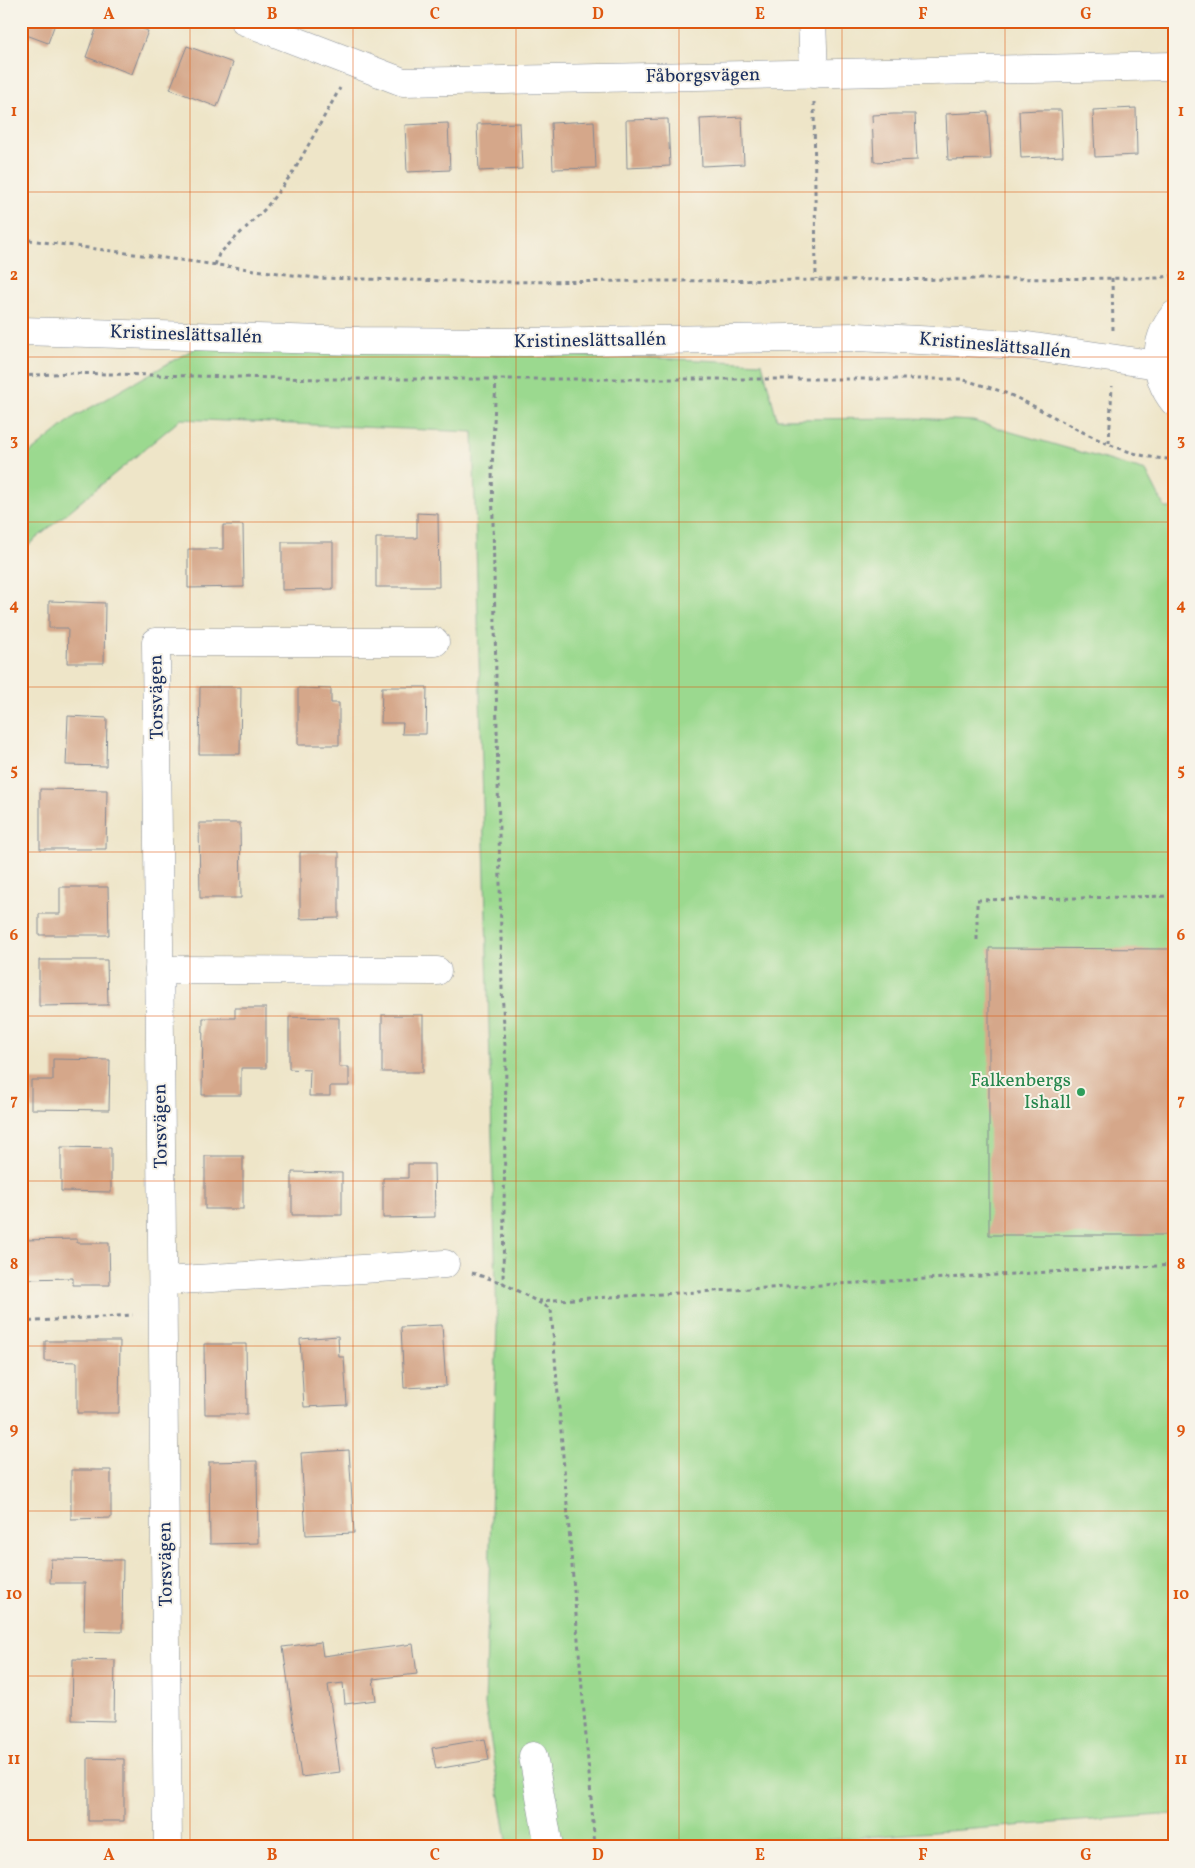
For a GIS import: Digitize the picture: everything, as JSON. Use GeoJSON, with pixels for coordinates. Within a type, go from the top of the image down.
{"type":"FeatureCollection","features":[{"type":"Feature","properties":{"kind":"street","name":"Fåborgsvägen"},"geometry":{"type":"LineString","coordinates":[[244,21],[306,33],[353,64],[403,82],[1174,66]]}},
{"type":"Feature","properties":{"kind":"street"},"geometry":{"type":"LineString","coordinates":[[812,21],[814,74]]}},
{"type":"Feature","properties":{"kind":"street"},"geometry":{"type":"LineString","coordinates":[[1174,315],[1162,335],[1158,365],[1162,384],[1174,402]]}},
{"type":"Feature","properties":{"kind":"street","name":"Kristineslättsallén"},"geometry":{"type":"LineString","coordinates":[[21,331],[359,340],[525,342],[866,338],[1021,345],[1158,365]]}},
{"type":"Feature","properties":{"kind":"street","name":"Torsvägen"},"geometry":{"type":"LineString","coordinates":[[168,1847],[156,642],[435,642]]}},
{"type":"Feature","properties":{"kind":"street"},"geometry":{"type":"LineString","coordinates":[[160,970],[436,971]]}},
{"type":"Feature","properties":{"kind":"street"},"geometry":{"type":"LineString","coordinates":[[163,1281],[445,1264]]}},
{"type":"Feature","properties":{"kind":"street"},"geometry":{"type":"LineString","coordinates":[[533,1756],[549,1847]]}},
{"type":"Feature","properties":{"kind":"path"},"geometry":{"type":"LineString","coordinates":[[216,266],[219,254],[265,209],[294,172],[353,64]]}},
{"type":"Feature","properties":{"kind":"path"},"geometry":{"type":"LineString","coordinates":[[814,74],[816,279]]}},
{"type":"Feature","properties":{"kind":"path"},"geometry":{"type":"LineString","coordinates":[[21,238],[216,266],[316,278],[460,282],[1158,278],[1174,275]]}},
{"type":"Feature","properties":{"kind":"path"},"geometry":{"type":"LineString","coordinates":[[21,376],[67,373],[321,378],[961,379],[1008,394],[1109,443],[1155,459],[1174,459]]}},
{"type":"Feature","properties":{"kind":"path"},"geometry":{"type":"LineString","coordinates":[[496,378],[492,469],[502,978],[506,1064],[503,1283]]}},
{"type":"Feature","properties":{"kind":"path"},"geometry":{"type":"LineString","coordinates":[[977,940],[977,900],[1174,896]]}},
{"type":"Feature","properties":{"kind":"path"},"geometry":{"type":"LineString","coordinates":[[445,1264],[503,1283],[551,1309],[595,1847]]}},
{"type":"Feature","properties":{"kind":"path"},"geometry":{"type":"LineString","coordinates":[[537,1301],[1174,1265]]}},
{"type":"Feature","properties":{"kind":"path"},"geometry":{"type":"LineString","coordinates":[[21,1322],[163,1312]]}},
{"type":"Feature","properties":{"kind":"green space"},"geometry":{"type":"Polygon","coordinates":[[[197,347],[635,357],[762,363],[777,419],[914,418],[973,421],[1146,471],[1165,508],[1174,508],[1174,1814],[733,1847],[508,1847],[485,1705],[497,1324],[473,432],[181,419],[21,551],[21,460],[74,417],[197,347]]]}},
{"type":"Feature","properties":{"kind":"building"},"geometry":{"type":"Polygon","coordinates":[[[21,21],[56,21],[48,43],[21,33],[21,21]]]}},
{"type":"Feature","properties":{"kind":"building"},"geometry":{"type":"Polygon","coordinates":[[[99,21],[122,21],[148,31],[132,74],[86,57],[99,21]]]}},
{"type":"Feature","properties":{"kind":"building"},"geometry":{"type":"Polygon","coordinates":[[[187,46],[233,63],[217,107],[170,89],[187,46]]]}},
{"type":"Feature","properties":{"kind":"building"},"geometry":{"type":"Polygon","coordinates":[[[1136,108],[1137,155],[1095,157],[1093,110],[1136,108]]]}},
{"type":"Feature","properties":{"kind":"building"},"geometry":{"type":"Polygon","coordinates":[[[1061,110],[1063,156],[1021,158],[1019,111],[1061,110]]]}},
{"type":"Feature","properties":{"kind":"building"},"geometry":{"type":"Polygon","coordinates":[[[988,112],[991,159],[948,160],[946,114],[988,112]]]}},
{"type":"Feature","properties":{"kind":"building"},"geometry":{"type":"Polygon","coordinates":[[[915,114],[917,160],[874,162],[872,115],[915,114]]]}},
{"type":"Feature","properties":{"kind":"building"},"geometry":{"type":"Polygon","coordinates":[[[742,117],[744,164],[702,166],[700,119],[742,117]]]}},
{"type":"Feature","properties":{"kind":"building"},"geometry":{"type":"Polygon","coordinates":[[[668,119],[670,166],[627,168],[626,120],[668,119]]]}},
{"type":"Feature","properties":{"kind":"building"},"geometry":{"type":"Polygon","coordinates":[[[594,121],[596,168],[553,169],[551,123],[594,121]]]}},
{"type":"Feature","properties":{"kind":"building"},"geometry":{"type":"Polygon","coordinates":[[[448,123],[450,170],[407,172],[405,125],[448,123]]]}},
{"type":"Feature","properties":{"kind":"building"},"geometry":{"type":"Polygon","coordinates":[[[520,123],[522,169],[479,171],[477,124],[520,123]]]}},
{"type":"Feature","properties":{"kind":"building"},"geometry":{"type":"Polygon","coordinates":[[[417,513],[438,514],[439,587],[376,587],[376,538],[417,538],[417,513]]]}},
{"type":"Feature","properties":{"kind":"building"},"geometry":{"type":"Polygon","coordinates":[[[223,525],[243,525],[244,587],[188,588],[188,549],[223,549],[223,525]]]}},
{"type":"Feature","properties":{"kind":"building"},"geometry":{"type":"Polygon","coordinates":[[[282,542],[333,542],[333,589],[282,590],[282,542]]]}},
{"type":"Feature","properties":{"kind":"building"},"geometry":{"type":"Polygon","coordinates":[[[49,601],[105,603],[104,663],[67,663],[68,628],[49,628],[49,601]]]}},
{"type":"Feature","properties":{"kind":"building"},"geometry":{"type":"Polygon","coordinates":[[[200,687],[241,687],[240,754],[199,754],[200,687]]]}},
{"type":"Feature","properties":{"kind":"building"},"geometry":{"type":"Polygon","coordinates":[[[382,687],[427,687],[426,734],[402,734],[403,723],[381,723],[382,687]]]}},
{"type":"Feature","properties":{"kind":"building"},"geometry":{"type":"Polygon","coordinates":[[[298,688],[331,689],[331,703],[339,703],[339,745],[298,745],[298,688]]]}},
{"type":"Feature","properties":{"kind":"building"},"geometry":{"type":"Polygon","coordinates":[[[68,716],[107,718],[106,766],[66,765],[68,716]]]}},
{"type":"Feature","properties":{"kind":"building"},"geometry":{"type":"Polygon","coordinates":[[[40,789],[107,790],[106,849],[40,849],[40,789]]]}},
{"type":"Feature","properties":{"kind":"building"},"geometry":{"type":"Polygon","coordinates":[[[199,823],[240,823],[241,898],[200,898],[199,823]]]}},
{"type":"Feature","properties":{"kind":"building"},"geometry":{"type":"Polygon","coordinates":[[[300,852],[339,852],[339,918],[300,919],[300,852]]]}},
{"type":"Feature","properties":{"kind":"building"},"geometry":{"type":"Polygon","coordinates":[[[60,887],[108,887],[109,935],[39,935],[39,914],[60,914],[60,887]]]}},
{"type":"Feature","properties":{"kind":"building","name":"Falkenbergs Ishall"},"geometry":{"type":"Polygon","coordinates":[[[989,948],[1174,949],[1174,1235],[989,1235],[989,948]]]}},
{"type":"Feature","properties":{"kind":"building"},"geometry":{"type":"Polygon","coordinates":[[[39,960],[107,960],[108,1005],[39,1006],[39,960]]]}},
{"type":"Feature","properties":{"kind":"building"},"geometry":{"type":"Polygon","coordinates":[[[235,1008],[266,1008],[266,1068],[241,1068],[241,1095],[202,1095],[203,1018],[235,1018],[235,1008]]]}},
{"type":"Feature","properties":{"kind":"building"},"geometry":{"type":"Polygon","coordinates":[[[382,1015],[423,1015],[423,1072],[382,1072],[382,1015]]]}},
{"type":"Feature","properties":{"kind":"building"},"geometry":{"type":"Polygon","coordinates":[[[289,1017],[339,1018],[339,1067],[349,1067],[349,1086],[330,1086],[330,1096],[309,1096],[310,1070],[289,1069],[289,1017]]]}},
{"type":"Feature","properties":{"kind":"building"},"geometry":{"type":"Polygon","coordinates":[[[53,1059],[110,1060],[109,1110],[31,1109],[31,1080],[53,1080],[53,1059]]]}},
{"type":"Feature","properties":{"kind":"building"},"geometry":{"type":"Polygon","coordinates":[[[61,1147],[111,1148],[111,1192],[61,1191],[61,1147]]]}},
{"type":"Feature","properties":{"kind":"building"},"geometry":{"type":"Polygon","coordinates":[[[205,1156],[243,1156],[243,1209],[205,1209],[205,1156]]]}},
{"type":"Feature","properties":{"kind":"building"},"geometry":{"type":"Polygon","coordinates":[[[408,1164],[434,1164],[435,1217],[383,1218],[383,1178],[408,1178],[408,1164]]]}},
{"type":"Feature","properties":{"kind":"building"},"geometry":{"type":"Polygon","coordinates":[[[292,1172],[342,1173],[342,1215],[292,1215],[292,1172]]]}},
{"type":"Feature","properties":{"kind":"building"},"geometry":{"type":"Polygon","coordinates":[[[77,1239],[77,1243],[109,1243],[110,1285],[73,1285],[73,1278],[21,1279],[21,1240],[77,1239]]]}},
{"type":"Feature","properties":{"kind":"building"},"geometry":{"type":"Polygon","coordinates":[[[442,1325],[446,1386],[404,1388],[401,1327],[442,1325]]]}},
{"type":"Feature","properties":{"kind":"building"},"geometry":{"type":"Polygon","coordinates":[[[338,1336],[339,1357],[344,1357],[347,1405],[304,1407],[300,1339],[338,1336]]]}},
{"type":"Feature","properties":{"kind":"building"},"geometry":{"type":"Polygon","coordinates":[[[45,1341],[120,1341],[119,1413],[77,1413],[77,1362],[45,1361],[45,1341]]]}},
{"type":"Feature","properties":{"kind":"building"},"geometry":{"type":"Polygon","coordinates":[[[204,1344],[246,1344],[247,1414],[205,1414],[204,1344]]]}},
{"type":"Feature","properties":{"kind":"building"},"geometry":{"type":"Polygon","coordinates":[[[349,1450],[354,1533],[306,1535],[301,1453],[349,1450]]]}},
{"type":"Feature","properties":{"kind":"building"},"geometry":{"type":"Polygon","coordinates":[[[257,1461],[258,1543],[210,1544],[209,1462],[257,1461]]]}},
{"type":"Feature","properties":{"kind":"building"},"geometry":{"type":"Polygon","coordinates":[[[71,1470],[111,1470],[111,1518],[71,1519],[71,1470]]]}},
{"type":"Feature","properties":{"kind":"building"},"geometry":{"type":"Polygon","coordinates":[[[51,1559],[123,1560],[122,1632],[84,1631],[85,1583],[50,1583],[51,1559]]]}},
{"type":"Feature","properties":{"kind":"building"},"geometry":{"type":"Polygon","coordinates":[[[321,1642],[323,1656],[413,1644],[417,1674],[373,1679],[376,1700],[345,1704],[343,1683],[328,1685],[340,1772],[301,1777],[283,1647],[321,1642]]]}},
{"type":"Feature","properties":{"kind":"building"},"geometry":{"type":"Polygon","coordinates":[[[73,1659],[115,1660],[114,1721],[72,1720],[73,1659]]]}},
{"type":"Feature","properties":{"kind":"building"},"geometry":{"type":"Polygon","coordinates":[[[485,1739],[489,1760],[436,1769],[432,1748],[485,1739]]]}},
{"type":"Feature","properties":{"kind":"building"},"geometry":{"type":"Polygon","coordinates":[[[88,1758],[124,1759],[124,1821],[88,1821],[88,1758]]]}},
{"type":"Feature","properties":{"kind":"place","name":"Falkenbergs Ishall"},"geometry":{"type":"Point","coordinates":[1081,1092]}}]}
